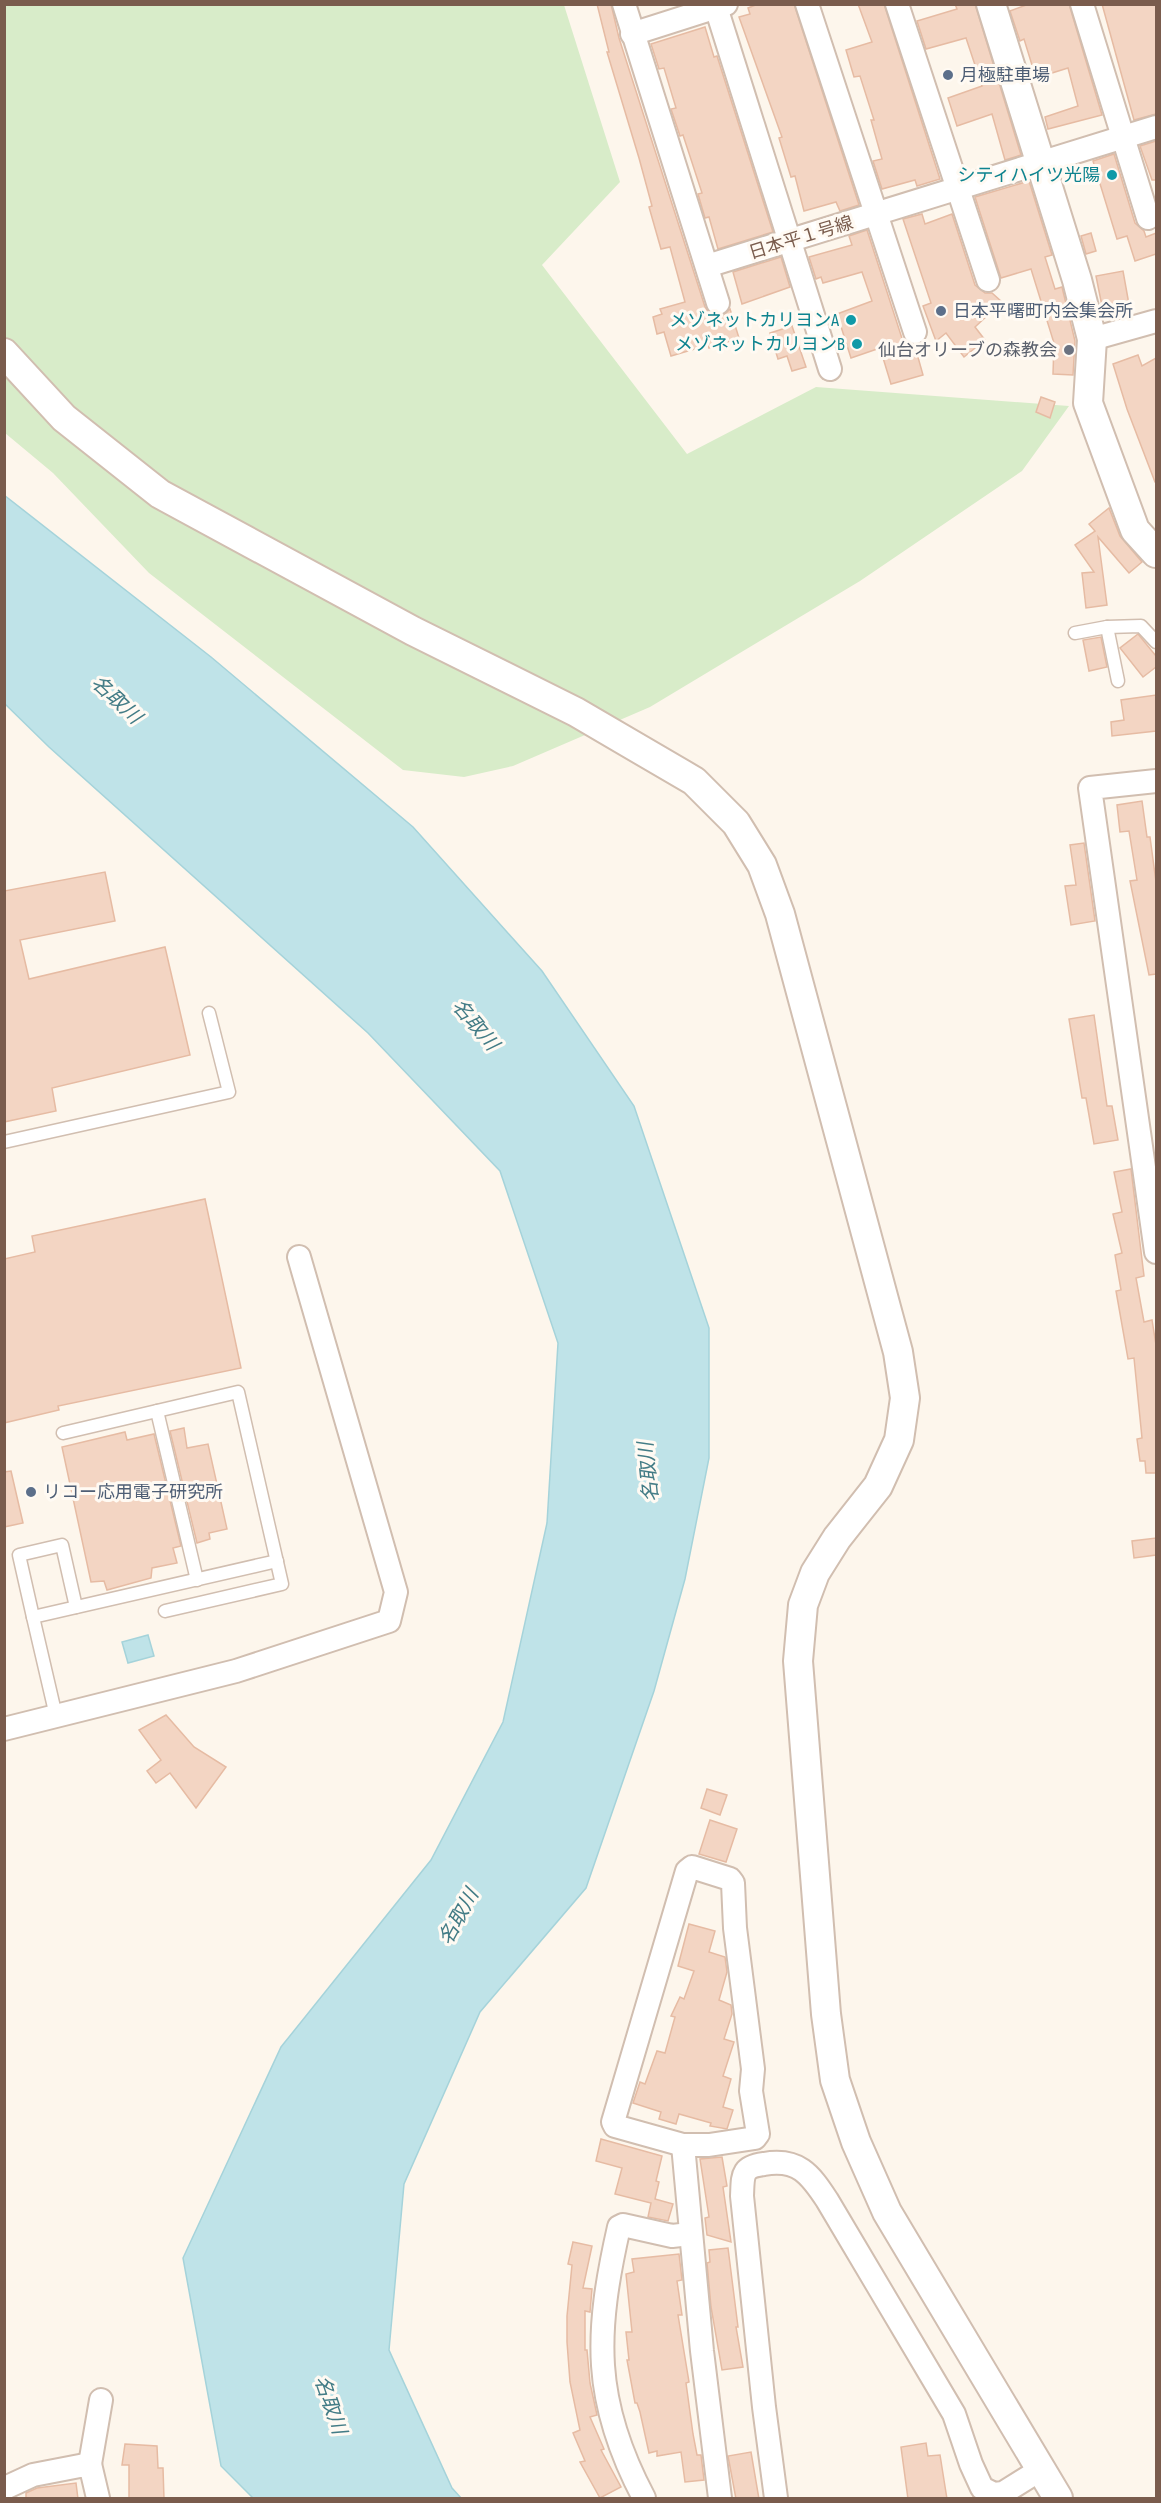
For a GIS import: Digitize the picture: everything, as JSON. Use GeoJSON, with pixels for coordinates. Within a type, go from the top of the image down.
{"type":"FeatureCollection","features":[{"type":"Feature","properties":{"kind":"street"},"geometry":{"type":"LineString","coordinates":[[624,4],[718,303]]}},
{"type":"Feature","properties":{"kind":"street"},"geometry":{"type":"LineString","coordinates":[[807,4],[915,332]]}},
{"type":"Feature","properties":{"kind":"street"},"geometry":{"type":"LineString","coordinates":[[897,4],[988,280]]}},
{"type":"Feature","properties":{"kind":"street"},"geometry":{"type":"LineString","coordinates":[[990,4],[1077,280],[1092,339],[1088,403],[1135,530],[1156,553]]}},
{"type":"Feature","properties":{"kind":"street"},"geometry":{"type":"LineString","coordinates":[[1082,4],[1148,218]]}},
{"type":"Feature","properties":{"kind":"street"},"geometry":{"type":"LineString","coordinates":[[632,34],[719,6],[788,241],[830,369]]}},
{"type":"Feature","properties":{"kind":"street","name":"日本平１号線"},"geometry":{"type":"LineString","coordinates":[[707,266],[957,191],[1156,127]]}},
{"type":"Feature","properties":{"kind":"street"},"geometry":{"type":"LineString","coordinates":[[1092,339],[1156,321]]}},
{"type":"Feature","properties":{"kind":"street"},"geometry":{"type":"LineString","coordinates":[[4,353],[64,418],[160,494],[413,631],[576,712],[694,781],[736,823],[762,865],[780,914],[892,1329],[905,1398],[899,1440],[879,1486],[831,1547],[815,1572],[803,1605],[798,1661],[826,2014],[835,2080],[856,2142],[887,2212],[1058,2499]]}},
{"type":"Feature","properties":{"kind":"street"},"geometry":{"type":"LineString","coordinates":[[1156,780],[1090,788],[1150,1156],[1156,1252]]}},
{"type":"Feature","properties":{"kind":"street"},"geometry":{"type":"LineString","coordinates":[[4,1729],[236,1671],[390,1620],[396,1592],[299,1257]]}},
{"type":"Feature","properties":{"kind":"street"},"geometry":{"type":"LineString","coordinates":[[692,1867],[730,1879],[733,1883],[735,1928],[749,2027],[753,2069],[752,2091],[758,2133],[756,2138],[683,2145],[615,2126],[613,2122],[687,1871],[692,1867]]}},
{"type":"Feature","properties":{"kind":"street"},"geometry":{"type":"LineString","coordinates":[[683,2145],[702,2351],[720,2499]]}},
{"type":"Feature","properties":{"kind":"street"},"geometry":{"type":"LineString","coordinates":[[776,2499],[742,2196],[743,2177],[747,2169],[751,2166],[779,2161],[794,2165],[806,2172],[827,2200],[954,2414],[982,2488],[994,2494],[1003,2493],[1040,2470]]}},
{"type":"Feature","properties":{"kind":"street"},"geometry":{"type":"LineString","coordinates":[[644,2499],[616,2438],[608,2407],[601,2350],[607,2287],[619,2227],[623,2225],[672,2236],[690,2234]]}},
{"type":"Feature","properties":{"kind":"street"},"geometry":{"type":"LineString","coordinates":[[98,2499],[90,2464],[100,2400]]}},
{"type":"Feature","properties":{"kind":"street"},"geometry":{"type":"LineString","coordinates":[[10,2491],[33,2475],[90,2464]]}},
{"type":"Feature","properties":{"kind":"lane"},"geometry":{"type":"LineString","coordinates":[[1075,633],[1107,627],[1141,626],[1156,642]]}},
{"type":"Feature","properties":{"kind":"lane"},"geometry":{"type":"LineString","coordinates":[[1107,627],[1118,681]]}},
{"type":"Feature","properties":{"kind":"lane"},"geometry":{"type":"LineString","coordinates":[[4,1142],[229,1092],[209,1013]]}},
{"type":"Feature","properties":{"kind":"lane"},"geometry":{"type":"LineString","coordinates":[[63,1433],[238,1392],[282,1584],[165,1611]]}},
{"type":"Feature","properties":{"kind":"lane"},"geometry":{"type":"LineString","coordinates":[[157,1411],[197,1580]]}},
{"type":"Feature","properties":{"kind":"lane"},"geometry":{"type":"LineString","coordinates":[[56,1716],[18,1555],[62,1545],[76,1607]]}},
{"type":"Feature","properties":{"kind":"lane"},"geometry":{"type":"LineString","coordinates":[[33,1617],[277,1561]]}},
{"type":"Feature","properties":{"kind":"green space"},"geometry":{"type":"Polygon","coordinates":[[[4,5],[564,5],[620,182],[542,265],[687,454],[816,387],[1069,406],[1022,471],[860,581],[650,707],[513,766],[464,777],[403,770],[149,573],[53,473],[5,433],[4,5]]]}},
{"type":"Feature","properties":{"kind":"water","name":"名取川"},"geometry":{"type":"Polygon","coordinates":[[[4,495],[211,657],[413,827],[542,971],[634,1106],[709,1328],[709,1458],[685,1579],[654,1691],[586,1888],[480,2012],[404,2184],[389,2350],[452,2488],[461,2498],[253,2498],[221,2466],[183,2258],[281,2047],[431,1860],[503,1722],[547,1523],[558,1343],[500,1171],[368,1033],[49,747],[5,704],[4,495]]]}},
{"type":"Feature","properties":{"kind":"water"},"geometry":{"type":"Polygon","coordinates":[[[148,1635],[154,1656],[128,1663],[122,1642],[148,1635]]]}},
{"type":"Feature","properties":{"kind":"building"},"geometry":{"type":"Polygon","coordinates":[[[597,4],[611,4],[619,38],[705,307],[709,313],[716,316],[723,316],[730,309],[739,338],[709,348],[708,345],[671,356],[664,332],[657,334],[653,317],[662,314],[660,309],[685,302],[670,247],[661,249],[639,158],[607,52],[609,52],[597,4]]]}},
{"type":"Feature","properties":{"kind":"building"},"geometry":{"type":"Polygon","coordinates":[[[758,4],[794,4],[859,205],[840,211],[836,202],[804,211],[795,176],[791,177],[779,138],[782,137],[739,17],[750,14],[748,8],[758,4]]]}},
{"type":"Feature","properties":{"kind":"building"},"geometry":{"type":"Polygon","coordinates":[[[858,4],[884,4],[940,179],[917,186],[915,180],[882,189],[873,161],[882,159],[871,120],[874,120],[860,76],[854,77],[846,50],[872,42],[858,4]]]}},
{"type":"Feature","properties":{"kind":"building"},"geometry":{"type":"Polygon","coordinates":[[[955,4],[975,4],[1021,155],[1005,160],[992,114],[957,126],[948,98],[982,86],[966,38],[926,49],[917,21],[957,9],[955,4]]]}},
{"type":"Feature","properties":{"kind":"building"},"geometry":{"type":"Polygon","coordinates":[[[1029,4],[1069,4],[1102,115],[1048,129],[1045,117],[1078,106],[1068,68],[1036,78],[1024,39],[1020,41],[1010,11],[1029,4]]]}},
{"type":"Feature","properties":{"kind":"building"},"geometry":{"type":"Polygon","coordinates":[[[1102,4],[1156,4],[1156,114],[1134,120],[1102,4]]]}},
{"type":"Feature","properties":{"kind":"building"},"geometry":{"type":"Polygon","coordinates":[[[705,27],[714,57],[717,56],[773,232],[718,249],[709,217],[705,218],[698,194],[702,193],[683,135],[680,136],[671,109],[676,108],[664,68],[659,69],[651,44],[705,27]]]}},
{"type":"Feature","properties":{"kind":"building"},"geometry":{"type":"Polygon","coordinates":[[[1156,141],[1156,180],[1152,180],[1140,146],[1156,141]]]}},
{"type":"Feature","properties":{"kind":"building"},"geometry":{"type":"Polygon","coordinates":[[[1114,154],[1135,223],[1144,231],[1146,237],[1156,233],[1156,254],[1135,261],[1127,236],[1117,239],[1093,161],[1114,154]]]}},
{"type":"Feature","properties":{"kind":"building"},"geometry":{"type":"Polygon","coordinates":[[[1029,181],[1052,255],[1045,257],[1055,289],[1062,287],[1075,341],[1073,375],[1053,374],[1054,343],[1031,269],[1001,278],[975,197],[1029,181]]]}},
{"type":"Feature","properties":{"kind":"building"},"geometry":{"type":"Polygon","coordinates":[[[922,214],[925,224],[952,214],[975,285],[985,293],[992,293],[1002,302],[975,327],[985,340],[964,357],[946,333],[936,341],[923,306],[931,303],[903,219],[922,214]]]}},
{"type":"Feature","properties":{"kind":"building"},"geometry":{"type":"Polygon","coordinates":[[[867,230],[908,357],[916,350],[923,375],[891,384],[880,348],[851,358],[837,314],[872,301],[862,272],[823,283],[821,277],[816,279],[809,257],[852,245],[849,236],[867,230]]]}},
{"type":"Feature","properties":{"kind":"building"},"geometry":{"type":"Polygon","coordinates":[[[1091,233],[1096,251],[1086,254],[1081,236],[1091,233]]]}},
{"type":"Feature","properties":{"kind":"building"},"geometry":{"type":"Polygon","coordinates":[[[781,257],[790,287],[742,304],[733,272],[781,257]]]}},
{"type":"Feature","properties":{"kind":"building"},"geometry":{"type":"Polygon","coordinates":[[[1123,271],[1130,310],[1104,316],[1096,276],[1123,271]]]}},
{"type":"Feature","properties":{"kind":"building"},"geometry":{"type":"Polygon","coordinates":[[[792,326],[806,367],[792,371],[787,356],[778,359],[770,333],[792,326]]]}},
{"type":"Feature","properties":{"kind":"building"},"geometry":{"type":"Polygon","coordinates":[[[1138,355],[1142,366],[1156,358],[1156,482],[1127,409],[1113,364],[1138,355]]]}},
{"type":"Feature","properties":{"kind":"building"},"geometry":{"type":"Polygon","coordinates":[[[1041,397],[1055,402],[1050,418],[1036,412],[1041,397]]]}},
{"type":"Feature","properties":{"kind":"building"},"geometry":{"type":"Polygon","coordinates":[[[1109,508],[1120,536],[1142,562],[1129,573],[1098,537],[1107,605],[1086,608],[1082,573],[1094,572],[1075,545],[1095,531],[1089,524],[1109,508]]]}},
{"type":"Feature","properties":{"kind":"building"},"geometry":{"type":"Polygon","coordinates":[[[1138,634],[1156,656],[1156,667],[1143,677],[1120,648],[1138,634]]]}},
{"type":"Feature","properties":{"kind":"building"},"geometry":{"type":"Polygon","coordinates":[[[1101,637],[1107,667],[1089,671],[1083,640],[1101,637]]]}},
{"type":"Feature","properties":{"kind":"building"},"geometry":{"type":"Polygon","coordinates":[[[1156,695],[1156,731],[1112,736],[1111,722],[1124,720],[1121,700],[1156,695]]]}},
{"type":"Feature","properties":{"kind":"building"},"geometry":{"type":"Polygon","coordinates":[[[1142,801],[1156,882],[1156,974],[1149,975],[1130,881],[1137,880],[1129,831],[1120,832],[1117,805],[1142,801]]]}},
{"type":"Feature","properties":{"kind":"building"},"geometry":{"type":"Polygon","coordinates":[[[1084,843],[1095,921],[1071,925],[1065,886],[1076,885],[1070,845],[1084,843]]]}},
{"type":"Feature","properties":{"kind":"building"},"geometry":{"type":"Polygon","coordinates":[[[105,872],[115,921],[20,940],[29,979],[165,947],[190,1055],[52,1088],[56,1111],[4,1122],[4,891],[105,872]]]}},
{"type":"Feature","properties":{"kind":"building"},"geometry":{"type":"Polygon","coordinates":[[[1094,1015],[1107,1106],[1112,1106],[1118,1140],[1094,1144],[1086,1098],[1082,1098],[1069,1019],[1094,1015]]]}},
{"type":"Feature","properties":{"kind":"building"},"geometry":{"type":"Polygon","coordinates":[[[1131,1169],[1144,1276],[1136,1278],[1144,1322],[1152,1320],[1156,1345],[1156,1473],[1146,1473],[1145,1461],[1140,1461],[1137,1439],[1142,1438],[1134,1358],[1128,1359],[1116,1291],[1121,1290],[1115,1255],[1122,1253],[1113,1214],[1122,1212],[1114,1172],[1131,1169]]]}},
{"type":"Feature","properties":{"kind":"building"},"geometry":{"type":"Polygon","coordinates":[[[205,1199],[241,1368],[58,1406],[59,1410],[4,1423],[4,1259],[35,1252],[32,1236],[205,1199]]]}},
{"type":"Feature","properties":{"kind":"building"},"geometry":{"type":"Polygon","coordinates":[[[184,1428],[187,1448],[208,1444],[227,1529],[209,1533],[210,1539],[197,1543],[170,1431],[184,1428]]]}},
{"type":"Feature","properties":{"kind":"building"},"geometry":{"type":"Polygon","coordinates":[[[125,1432],[127,1440],[154,1434],[181,1546],[173,1548],[177,1563],[152,1568],[151,1578],[107,1590],[104,1581],[91,1582],[62,1447],[125,1432]]]}},
{"type":"Feature","properties":{"kind":"building"},"geometry":{"type":"Polygon","coordinates":[[[11,1471],[23,1523],[4,1527],[4,1472],[11,1471]]]}},
{"type":"Feature","properties":{"kind":"building"},"geometry":{"type":"Polygon","coordinates":[[[1156,1538],[1156,1555],[1134,1558],[1132,1541],[1156,1538]]]}},
{"type":"Feature","properties":{"kind":"building"},"geometry":{"type":"Polygon","coordinates":[[[166,1715],[194,1747],[226,1767],[196,1808],[170,1773],[156,1783],[147,1771],[161,1760],[139,1730],[166,1715]]]}},
{"type":"Feature","properties":{"kind":"building"},"geometry":{"type":"Polygon","coordinates":[[[707,1789],[727,1795],[720,1815],[701,1808],[707,1789]]]}},
{"type":"Feature","properties":{"kind":"building"},"geometry":{"type":"Polygon","coordinates":[[[710,1820],[737,1829],[726,1862],[699,1854],[710,1820]]]}},
{"type":"Feature","properties":{"kind":"building"},"geometry":{"type":"Polygon","coordinates":[[[689,1924],[715,1931],[709,1952],[725,1957],[727,1972],[719,2000],[731,2005],[732,2014],[724,2039],[734,2042],[723,2076],[731,2079],[723,2107],[733,2110],[727,2129],[710,2126],[711,2123],[679,2114],[676,2124],[659,2119],[661,2112],[633,2103],[640,2082],[645,2084],[657,2051],[665,2053],[675,2017],[671,2016],[680,1997],[684,1999],[694,1971],[678,1966],[689,1924]]]}},
{"type":"Feature","properties":{"kind":"building"},"geometry":{"type":"Polygon","coordinates":[[[601,2139],[662,2156],[656,2181],[659,2182],[655,2199],[673,2204],[668,2221],[648,2217],[651,2203],[615,2194],[622,2168],[596,2161],[601,2139]]]}},
{"type":"Feature","properties":{"kind":"building"},"geometry":{"type":"Polygon","coordinates":[[[722,2157],[727,2186],[723,2187],[731,2242],[707,2235],[705,2218],[709,2217],[700,2159],[722,2157]]]}},
{"type":"Feature","properties":{"kind":"building"},"geometry":{"type":"Polygon","coordinates":[[[573,2242],[592,2246],[583,2288],[592,2289],[590,2312],[585,2311],[585,2350],[587,2350],[590,2383],[597,2415],[590,2417],[604,2449],[601,2450],[621,2487],[600,2498],[580,2462],[585,2461],[573,2433],[580,2430],[570,2382],[567,2342],[572,2265],[568,2264],[573,2242]]]}},
{"type":"Feature","properties":{"kind":"building"},"geometry":{"type":"Polygon","coordinates":[[[728,2248],[738,2327],[736,2327],[743,2367],[722,2370],[711,2307],[707,2263],[710,2262],[709,2250],[728,2248]]]}},
{"type":"Feature","properties":{"kind":"building"},"geometry":{"type":"Polygon","coordinates":[[[679,2254],[682,2280],[677,2281],[682,2315],[678,2315],[689,2382],[686,2383],[693,2434],[697,2455],[701,2455],[704,2480],[685,2482],[681,2452],[657,2456],[657,2451],[649,2453],[640,2412],[635,2403],[627,2360],[629,2360],[626,2332],[632,2332],[626,2274],[634,2272],[632,2259],[679,2254]]]}},
{"type":"Feature","properties":{"kind":"building"},"geometry":{"type":"Polygon","coordinates":[[[926,2443],[928,2456],[940,2455],[947,2499],[908,2499],[901,2447],[926,2443]]]}},
{"type":"Feature","properties":{"kind":"building"},"geometry":{"type":"Polygon","coordinates":[[[125,2444],[157,2446],[158,2468],[163,2468],[164,2499],[129,2499],[129,2465],[122,2465],[125,2444]]]}},
{"type":"Feature","properties":{"kind":"building"},"geometry":{"type":"Polygon","coordinates":[[[751,2452],[759,2499],[736,2499],[728,2456],[751,2452]]]}},
{"type":"Feature","properties":{"kind":"building"},"geometry":{"type":"Polygon","coordinates":[[[76,2483],[78,2499],[26,2499],[26,2493],[37,2488],[76,2483]]]}},
{"type":"Feature","properties":{"kind":"place","name":"月極駐車場"},"geometry":{"type":"Point","coordinates":[948,75]}},
{"type":"Feature","properties":{"kind":"place","name":"シティハイツ光陽"},"geometry":{"type":"Point","coordinates":[1112,175]}},
{"type":"Feature","properties":{"kind":"place","name":"日本平曙町内会集会所"},"geometry":{"type":"Point","coordinates":[941,311]}},
{"type":"Feature","properties":{"kind":"place","name":"メゾネットカリヨンA"},"geometry":{"type":"Point","coordinates":[851,320]}},
{"type":"Feature","properties":{"kind":"place","name":"メゾネットカリヨンB"},"geometry":{"type":"Point","coordinates":[857,344]}},
{"type":"Feature","properties":{"kind":"place","name":"仙台オリーブの森教会"},"geometry":{"type":"Point","coordinates":[1069,350]}},
{"type":"Feature","properties":{"kind":"place","name":"リコー応用電子研究所"},"geometry":{"type":"Point","coordinates":[31,1492]}}]}
